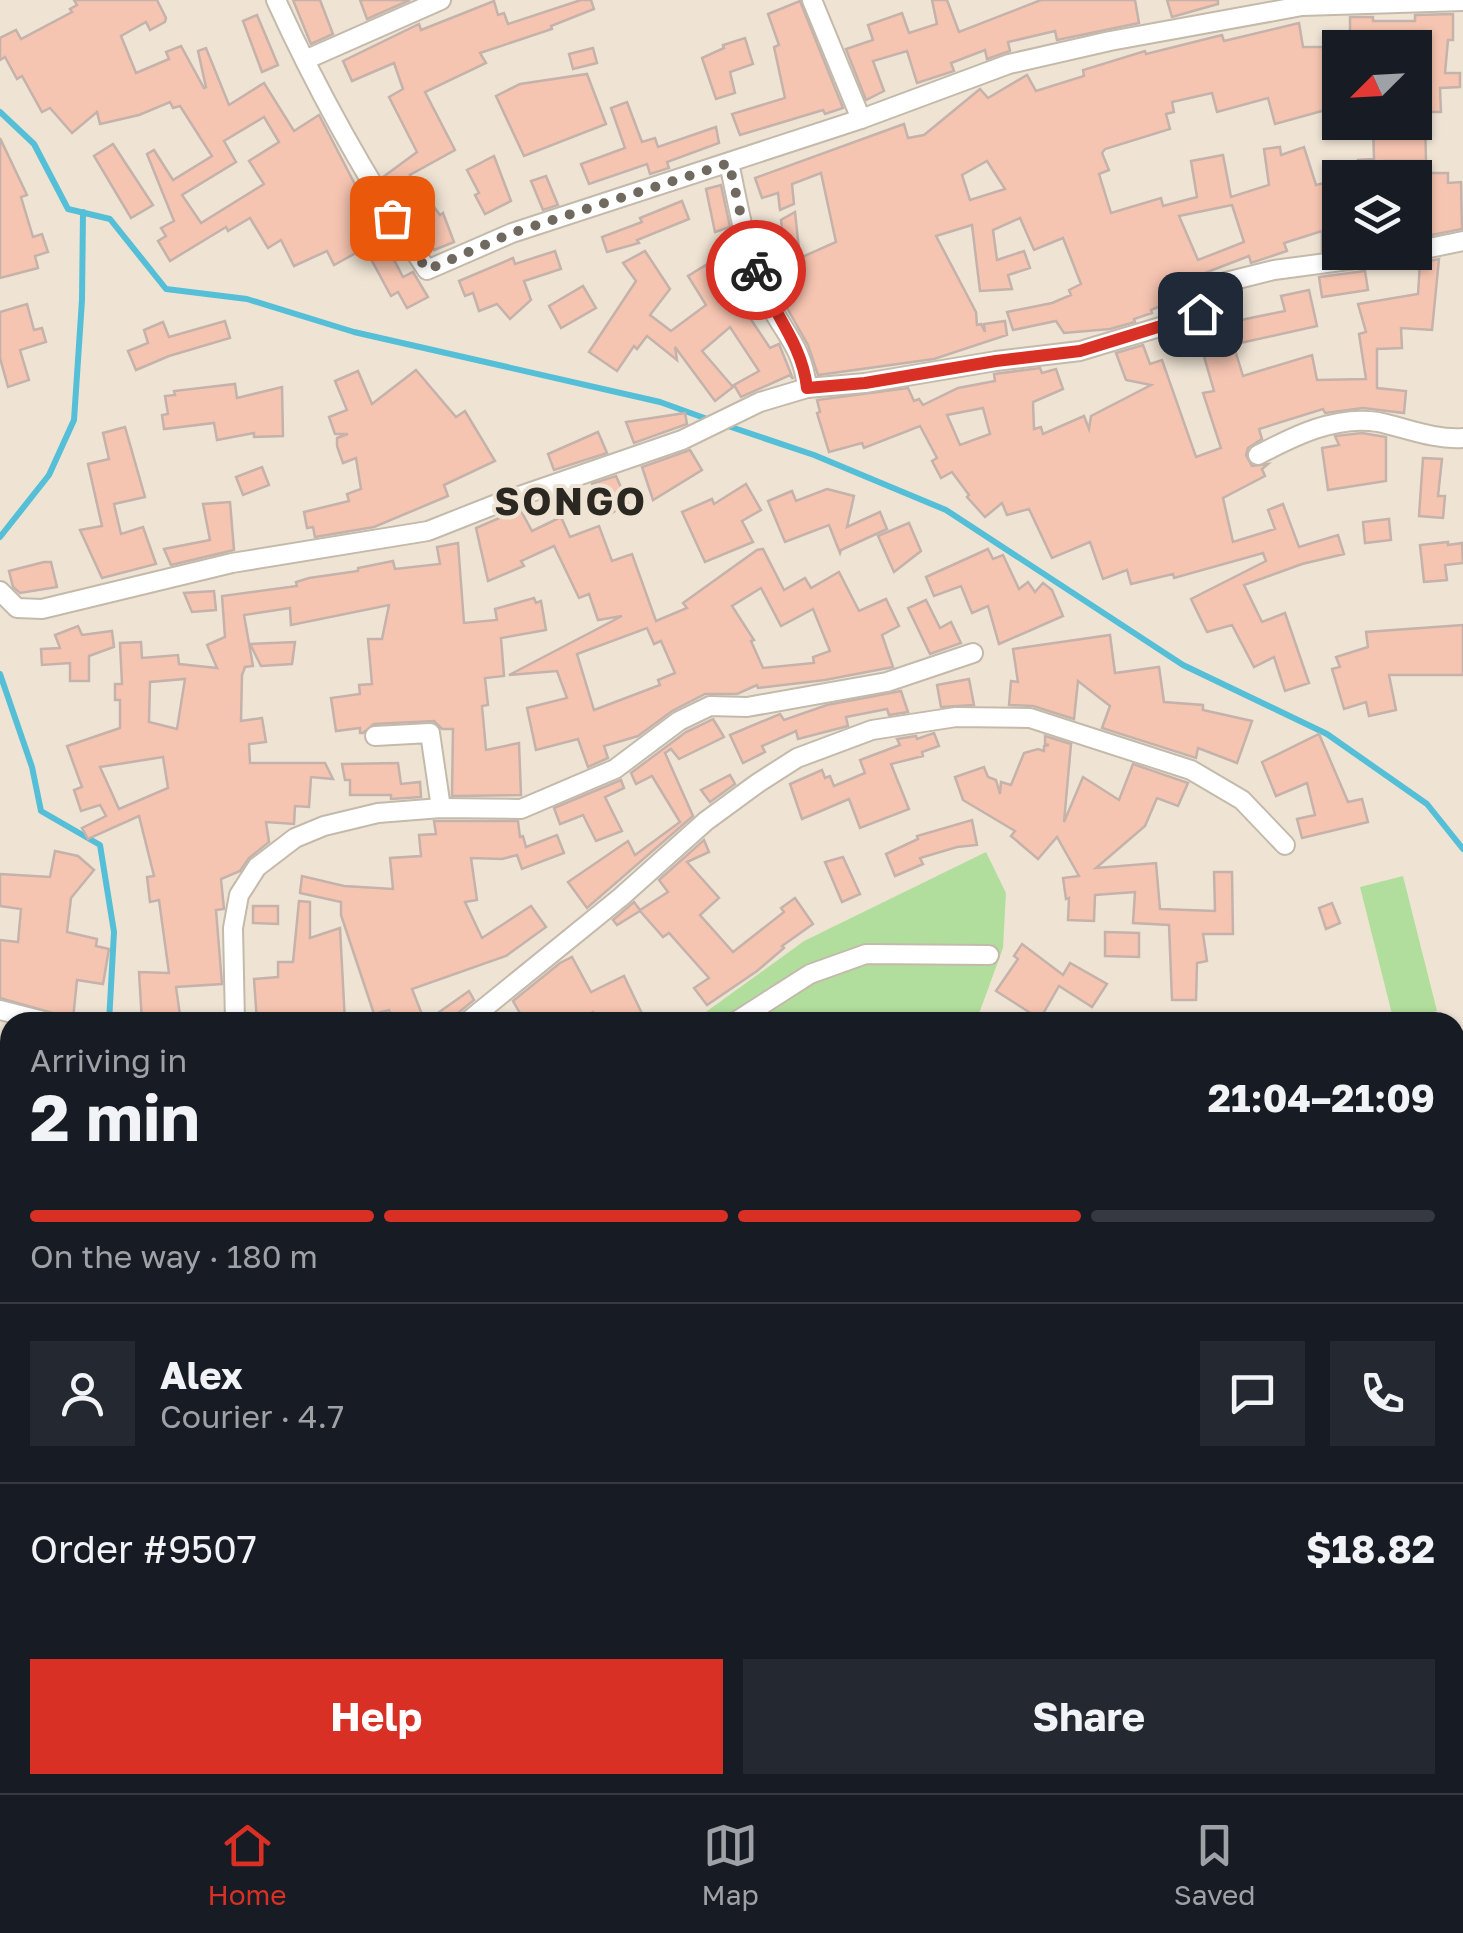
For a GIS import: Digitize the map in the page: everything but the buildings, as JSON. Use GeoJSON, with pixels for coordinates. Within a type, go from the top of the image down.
{"type":"FeatureCollection","features":[{"type":"Feature","properties":{"kind":"street"},"geometry":{"type":"LineString","coordinates":[[276,0],[355,158],[427,270],[512,233],[729,163],[1009,64],[1302,6],[1463,1]]}},
{"type":"Feature","properties":{"kind":"street"},"geometry":{"type":"LineString","coordinates":[[305,60],[441,0]]}},
{"type":"Feature","properties":{"kind":"street"},"geometry":{"type":"LineString","coordinates":[[812,0],[861,118]]}},
{"type":"Feature","properties":{"kind":"street"},"geometry":{"type":"LineString","coordinates":[[729,163],[753,262],[767,299],[799,352],[807,388]]}},
{"type":"Feature","properties":{"kind":"street"},"geometry":{"type":"LineString","coordinates":[[1432,247],[1463,241]]}},
{"type":"Feature","properties":{"kind":"street"},"geometry":{"type":"LineString","coordinates":[[0,592],[17,608],[42,609],[232,563],[428,531],[704,430],[760,402],[807,388],[1080,351],[1200,314],[1214,285],[1274,270],[1322,264]]}},
{"type":"Feature","properties":{"kind":"street"},"geometry":{"type":"LineString","coordinates":[[1258,455],[1297,434],[1358,420],[1444,438],[1463,438]]}},
{"type":"Feature","properties":{"kind":"street"},"geometry":{"type":"LineString","coordinates":[[235,1012],[233,928],[239,894],[258,867],[295,838],[324,826],[378,813],[441,808],[521,809],[615,769],[679,720],[710,706],[747,708],[888,682],[972,653]]}},
{"type":"Feature","properties":{"kind":"street"},"geometry":{"type":"LineString","coordinates":[[479,1012],[758,783],[797,758],[872,730],[956,717],[1030,718],[1192,770],[1242,800],[1285,845]]}},
{"type":"Feature","properties":{"kind":"street"},"geometry":{"type":"LineString","coordinates":[[374,736],[430,733],[441,808]]}},
{"type":"Feature","properties":{"kind":"street"},"geometry":{"type":"LineString","coordinates":[[751,1012],[810,974],[866,954],[990,955]]}},
{"type":"Feature","properties":{"kind":"green space"},"geometry":{"type":"Polygon","coordinates":[[[986,852],[1006,893],[1003,948],[980,1012],[706,1012],[804,941],[986,852]]]}},
{"type":"Feature","properties":{"kind":"green space"},"geometry":{"type":"Polygon","coordinates":[[[1403,876],[1437,1011],[1391,1012],[1360,887],[1403,876]]]}},
{"type":"Feature","properties":{"kind":"waterway"},"geometry":{"type":"LineString","coordinates":[[0,112],[34,144],[68,209],[110,219],[166,289],[247,299],[354,332],[660,402],[710,420]]}},
{"type":"Feature","properties":{"kind":"waterway"},"geometry":{"type":"LineString","coordinates":[[0,537],[49,475],[74,420],[83,212]]}},
{"type":"Feature","properties":{"kind":"waterway"},"geometry":{"type":"LineString","coordinates":[[722,424],[814,455],[946,510],[1183,665],[1327,734],[1427,804],[1463,849]]}},
{"type":"Feature","properties":{"kind":"waterway"},"geometry":{"type":"LineString","coordinates":[[0,674],[32,767],[41,811],[100,845],[114,932],[110,1012]]}},
{"type":"Feature","properties":{"kind":"way so far"},"geometry":{"type":"LineString","coordinates":[[392,218],[427,270],[512,233],[729,163],[756,270]]}},
{"type":"Feature","properties":{"kind":"district","name":"SONGO"},"geometry":{"type":"Point","coordinates":[571,502]}},
{"type":"Feature","properties":{"kind":"route"},"geometry":{"type":"LineString","coordinates":[[756,270],[767,299],[794,340],[804,365],[807,388],[1080,351],[1200,314]]}}]}
